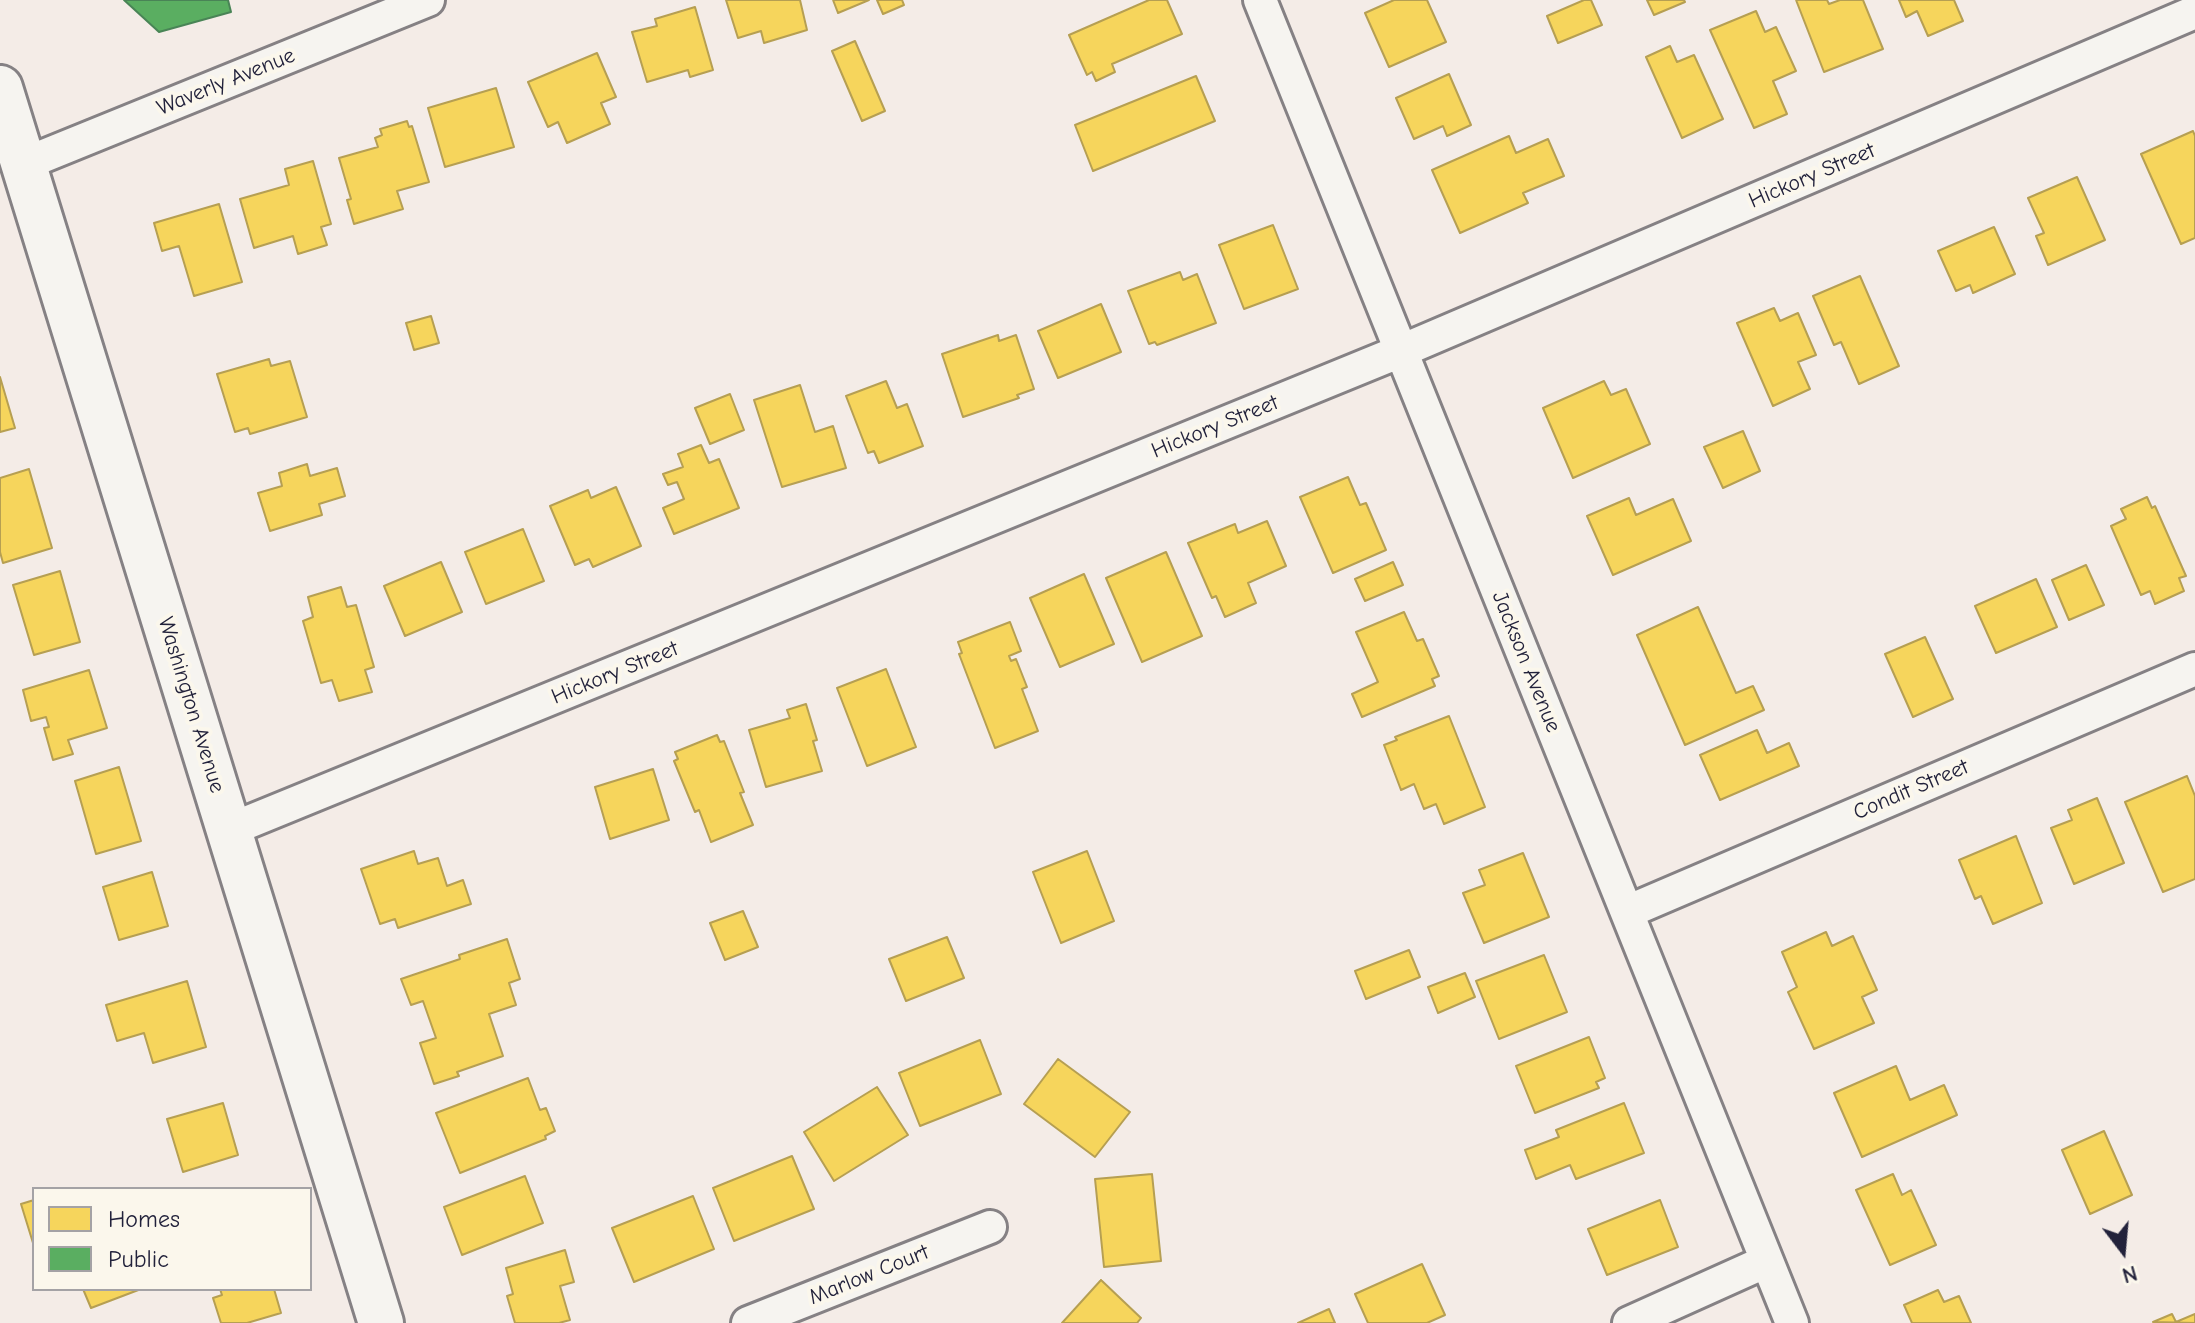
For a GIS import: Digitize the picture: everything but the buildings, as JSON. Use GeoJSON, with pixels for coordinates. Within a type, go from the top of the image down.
{"type":"FeatureCollection","features":[{"type":"Feature","properties":{"kind":"street","name":"Waverly Avenue"},"geometry":{"type":"LineString","coordinates":[[24,164],[428,0]]}},
{"type":"Feature","properties":{"kind":"street","name":"Jackson Avenue"},"geometry":{"type":"LineString","coordinates":[[1260,0],[1792,1323]]}},
{"type":"Feature","properties":{"kind":"street","name":"Hickory Street"},"geometry":{"type":"LineString","coordinates":[[229,830],[1401,351],[2195,12]]}},
{"type":"Feature","properties":{"kind":"street","name":"Washington Avenue"},"geometry":{"type":"LineString","coordinates":[[0,88],[381,1323]]}},
{"type":"Feature","properties":{"kind":"street","name":"Condit Street"},"geometry":{"type":"LineString","coordinates":[[1627,912],[2195,669]]}},
{"type":"Feature","properties":{"kind":"street","name":"Marlow Court"},"geometry":{"type":"LineString","coordinates":[[748,1323],[990,1227]]}},
{"type":"Feature","properties":{"kind":"street"},"geometry":{"type":"LineString","coordinates":[[1629,1323],[1767,1261]]}}]}
